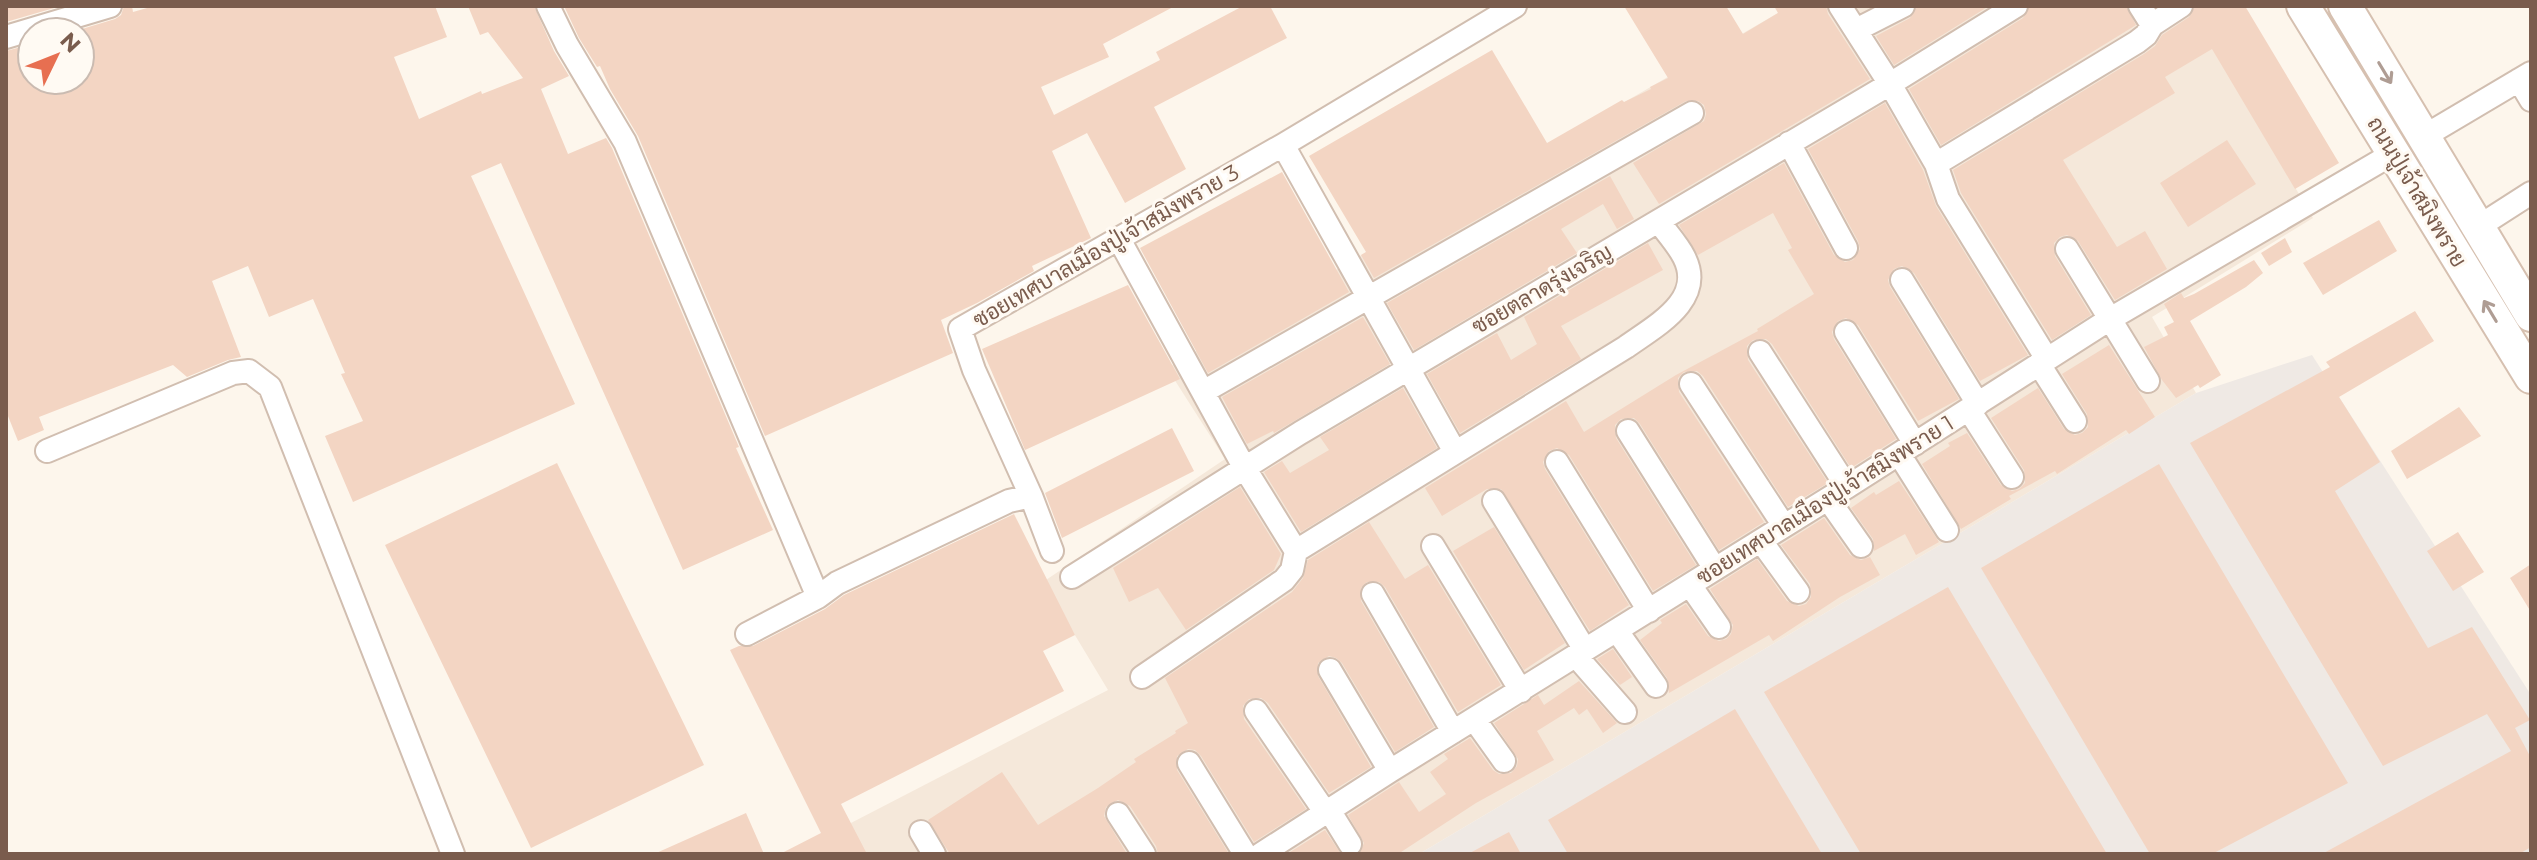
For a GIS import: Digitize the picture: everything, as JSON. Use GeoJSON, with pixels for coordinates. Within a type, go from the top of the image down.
{"type":"FeatureCollection","features":[{"type":"Feature","properties":{"kind":"main road","name":"ถนนปู่เจ้าสมิงพราย"},"geometry":{"type":"LineString","coordinates":[[2303,6],[2531,377]]}},
{"type":"Feature","properties":{"kind":"main road","name":"ถนนปู่เจ้าสมิงพราย"},"geometry":{"type":"LineString","coordinates":[[2345,6],[2531,315]]}},
{"type":"Feature","properties":{"kind":"main road"},"geometry":{"type":"LineString","coordinates":[[2394,153],[2423,137]]}},
{"type":"Feature","properties":{"kind":"street"},"geometry":{"type":"LineString","coordinates":[[6,37],[110,6]]}},
{"type":"Feature","properties":{"kind":"street"},"geometry":{"type":"LineString","coordinates":[[548,6],[567,45],[625,142],[818,597]]}},
{"type":"Feature","properties":{"kind":"street","name":"ซอยเทศบาลเมืองปู่เจ้าสมิงพราย 3"},"geometry":{"type":"LineString","coordinates":[[1031,496],[974,370],[960,329],[1283,145],[1515,6]]}},
{"type":"Feature","properties":{"kind":"street"},"geometry":{"type":"LineString","coordinates":[[1840,6],[1936,164],[1948,199],[2075,421]]}},
{"type":"Feature","properties":{"kind":"street"},"geometry":{"type":"LineString","coordinates":[[1856,30],[1903,6]]}},
{"type":"Feature","properties":{"kind":"street","name":"ซอยตลาดรุ่งเจริญ"},"geometry":{"type":"LineString","coordinates":[[1072,577],[1406,368],[1659,222],[2016,6]]}},
{"type":"Feature","properties":{"kind":"street"},"geometry":{"type":"LineString","coordinates":[[1936,164],[2137,42],[2146,35],[2146,16],[2181,6]]}},
{"type":"Feature","properties":{"kind":"street"},"geometry":{"type":"LineString","coordinates":[[2423,137],[2525,76],[2531,100]]}},
{"type":"Feature","properties":{"kind":"street"},"geometry":{"type":"LineString","coordinates":[[1203,392],[1692,113]]}},
{"type":"Feature","properties":{"kind":"street"},"geometry":{"type":"LineString","coordinates":[[1789,143],[1846,248]]}},
{"type":"Feature","properties":{"kind":"street"},"geometry":{"type":"LineString","coordinates":[[1283,145],[1455,452]]}},
{"type":"Feature","properties":{"kind":"street","name":"ซอยเทศบาลเมืองปู่เจ้าสมิงพราย 1"},"geometry":{"type":"LineString","coordinates":[[1261,854],[2110,319],[2394,153]]}},
{"type":"Feature","properties":{"kind":"street"},"geometry":{"type":"LineString","coordinates":[[2478,227],[2531,193]]}},
{"type":"Feature","properties":{"kind":"street"},"geometry":{"type":"LineString","coordinates":[[1296,551],[1626,347],[1677,309],[1689,287],[1688,271],[1684,257],[1659,222]]}},
{"type":"Feature","properties":{"kind":"street"},"geometry":{"type":"LineString","coordinates":[[1119,239],[1244,467],[1296,551],[1292,570],[1284,580],[1142,677]]}},
{"type":"Feature","properties":{"kind":"street"},"geometry":{"type":"LineString","coordinates":[[2067,249],[2148,381]]}},
{"type":"Feature","properties":{"kind":"street"},"geometry":{"type":"LineString","coordinates":[[1902,280],[2012,477]]}},
{"type":"Feature","properties":{"kind":"street"},"geometry":{"type":"LineString","coordinates":[[1846,332],[1947,530]]}},
{"type":"Feature","properties":{"kind":"street"},"geometry":{"type":"LineString","coordinates":[[1760,352],[1838,493],[1861,546]]}},
{"type":"Feature","properties":{"kind":"street"},"geometry":{"type":"LineString","coordinates":[[47,451],[233,373],[249,371],[270,387],[453,854]]}},
{"type":"Feature","properties":{"kind":"street"},"geometry":{"type":"LineString","coordinates":[[1691,384],[1784,526]]}},
{"type":"Feature","properties":{"kind":"street"},"geometry":{"type":"LineString","coordinates":[[1628,431],[1715,569]]}},
{"type":"Feature","properties":{"kind":"street"},"geometry":{"type":"LineString","coordinates":[[1557,462],[1649,611]]}},
{"type":"Feature","properties":{"kind":"street"},"geometry":{"type":"LineString","coordinates":[[747,634],[818,597],[837,583],[1009,501],[1031,496],[1052,551]]}},
{"type":"Feature","properties":{"kind":"street"},"geometry":{"type":"LineString","coordinates":[[1494,501],[1581,653],[1625,712]]}},
{"type":"Feature","properties":{"kind":"street"},"geometry":{"type":"LineString","coordinates":[[1761,541],[1798,592]]}},
{"type":"Feature","properties":{"kind":"street"},"geometry":{"type":"LineString","coordinates":[[1433,546],[1521,691]]}},
{"type":"Feature","properties":{"kind":"street"},"geometry":{"type":"LineString","coordinates":[[1690,585],[1719,627]]}},
{"type":"Feature","properties":{"kind":"street"},"geometry":{"type":"LineString","coordinates":[[1373,594],[1453,732]]}},
{"type":"Feature","properties":{"kind":"street"},"geometry":{"type":"LineString","coordinates":[[1617,631],[1656,686]]}},
{"type":"Feature","properties":{"kind":"street"},"geometry":{"type":"LineString","coordinates":[[1330,670],[1390,771]]}},
{"type":"Feature","properties":{"kind":"street"},"geometry":{"type":"LineString","coordinates":[[1256,711],[1350,844]]}},
{"type":"Feature","properties":{"kind":"street"},"geometry":{"type":"LineString","coordinates":[[1474,719],[1504,761]]}},
{"type":"Feature","properties":{"kind":"street"},"geometry":{"type":"LineString","coordinates":[[1189,763],[1245,854]]}},
{"type":"Feature","properties":{"kind":"street"},"geometry":{"type":"LineString","coordinates":[[1118,814],[1144,854]]}},
{"type":"Feature","properties":{"kind":"street"},"geometry":{"type":"LineString","coordinates":[[921,832],[934,854]]}},
{"type":"Feature","properties":{"kind":"shaded area"},"geometry":{"type":"Polygon","coordinates":[[[1790,6],[2189,6],[2313,218],[2152,317],[2196,393],[1419,854],[791,854],[1108,690],[1043,582],[1225,459],[1167,368],[1790,6]]]}},
{"type":"Feature","properties":{"kind":"shaded area"},"geometry":{"type":"Polygon","coordinates":[[[2312,355],[2531,695],[2531,854],[1419,854],[2196,393],[2312,355]]]}},
{"type":"Feature","properties":{"kind":"building"},"geometry":{"type":"Polygon","coordinates":[[[6,6],[61,6],[16,16],[16,19],[6,22],[6,6]]]}},
{"type":"Feature","properties":{"kind":"building"},"geometry":{"type":"Polygon","coordinates":[[[124,6],[132,6],[133,12],[154,6],[435,6],[447,37],[394,57],[419,119],[481,91],[482,94],[523,78],[488,32],[480,35],[468,6],[534,6],[569,76],[541,89],[568,154],[606,138],[612,148],[773,530],[683,570],[501,163],[471,176],[575,404],[353,502],[325,436],[363,421],[341,374],[345,373],[313,299],[269,317],[248,266],[212,281],[241,357],[187,377],[173,365],[39,417],[44,430],[18,441],[6,411],[6,51],[16,48],[16,96],[96,96],[96,25],[121,15],[124,6]]]}},
{"type":"Feature","properties":{"kind":"building"},"geometry":{"type":"Polygon","coordinates":[[[564,6],[1175,6],[1103,44],[1109,57],[1041,87],[1054,115],[1160,60],[1156,52],[1243,6],[1270,6],[1287,38],[1154,107],[1186,169],[1125,203],[1087,133],[1052,151],[1091,238],[1032,266],[1034,271],[941,320],[953,353],[765,436],[638,136],[600,66],[597,67],[579,38],[564,6]]]}},
{"type":"Feature","properties":{"kind":"building"},"geometry":{"type":"Polygon","coordinates":[[[1624,6],[1726,6],[1743,34],[1778,13],[1774,6],[1826,6],[1828,14],[1870,79],[1659,204],[1633,163],[1704,121],[1704,105],[1698,101],[1686,101],[1374,278],[1361,255],[1366,252],[1309,156],[1492,50],[1547,143],[1668,78],[1624,6]]]}},
{"type":"Feature","properties":{"kind":"building"},"geometry":{"type":"Polygon","coordinates":[[[1917,6],[1989,6],[1894,65],[1876,36],[1910,18],[1917,6]]]}},
{"type":"Feature","properties":{"kind":"building"},"geometry":{"type":"Polygon","coordinates":[[[2030,6],[2126,6],[2136,25],[1941,145],[1909,89],[2023,18],[2030,6]]]}},
{"type":"Feature","properties":{"kind":"building"},"geometry":{"type":"Polygon","coordinates":[[[2195,6],[2245,6],[2339,163],[2295,189],[2212,49],[2165,77],[2175,93],[2063,160],[2117,247],[2145,231],[2167,269],[2115,300],[2078,241],[2067,235],[2060,237],[2054,243],[2055,256],[2091,315],[2052,340],[1961,193],[1953,170],[2144,54],[2155,46],[2162,35],[2189,17],[2195,6]]]}},
{"type":"Feature","properties":{"kind":"building"},"geometry":{"type":"Polygon","coordinates":[[[1885,103],[1923,170],[1936,206],[2028,355],[1980,381],[1914,273],[1902,266],[1894,269],[1888,280],[1890,287],[1959,399],[1918,421],[1858,325],[1846,318],[1838,321],[1832,332],[1834,339],[1896,439],[1851,468],[1772,344],[1766,339],[1753,340],[1747,346],[1748,360],[1828,483],[1788,507],[1703,376],[1697,371],[1684,372],[1678,378],[1679,392],[1764,522],[1719,550],[1640,424],[1634,418],[1621,419],[1615,425],[1616,438],[1696,565],[1653,591],[1569,455],[1557,448],[1549,451],[1543,462],[1545,469],[1629,605],[1590,631],[1501,489],[1487,489],[1442,516],[1425,488],[1566,401],[1584,432],[1676,375],[1758,331],[1814,294],[1788,250],[1792,248],[1773,213],[1698,255],[1679,225],[1784,163],[1834,255],[1845,262],[1853,260],[1860,249],[1858,241],[1808,149],[1885,103]]]}},
{"type":"Feature","properties":{"kind":"building"},"geometry":{"type":"Polygon","coordinates":[[[2227,140],[2256,184],[2188,227],[2160,183],[2227,140]]]}},
{"type":"Feature","properties":{"kind":"building"},"geometry":{"type":"Polygon","coordinates":[[[1282,172],[1349,292],[1208,373],[1140,248],[1282,172]]]}},
{"type":"Feature","properties":{"kind":"building"},"geometry":{"type":"Polygon","coordinates":[[[1610,176],[1634,219],[1617,229],[1603,204],[1561,229],[1577,253],[1414,350],[1387,303],[1610,176]]]}},
{"type":"Feature","properties":{"kind":"building"},"geometry":{"type":"Polygon","coordinates":[[[2379,220],[2397,251],[2323,295],[2303,263],[2379,220]]]}},
{"type":"Feature","properties":{"kind":"building"},"geometry":{"type":"Polygon","coordinates":[[[2285,238],[2292,252],[2269,266],[2261,253],[2285,238]]]}},
{"type":"Feature","properties":{"kind":"building"},"geometry":{"type":"Polygon","coordinates":[[[1648,243],[1663,270],[1561,326],[1581,359],[1460,433],[1427,374],[1497,333],[1511,360],[1537,344],[1524,317],[1648,243]]]}},
{"type":"Feature","properties":{"kind":"building"},"geometry":{"type":"Polygon","coordinates":[[[2254,260],[2263,273],[2190,321],[2221,375],[2176,398],[2144,347],[2168,335],[2164,327],[2174,322],[2164,304],[2181,293],[2184,298],[2194,294],[2254,260]]]}},
{"type":"Feature","properties":{"kind":"building"},"geometry":{"type":"Polygon","coordinates":[[[1128,285],[1180,379],[1025,450],[982,349],[1128,285]]]}},
{"type":"Feature","properties":{"kind":"building"},"geometry":{"type":"Polygon","coordinates":[[[2415,311],[2434,341],[2339,397],[2380,462],[2335,491],[2428,648],[2472,627],[2530,720],[2515,728],[2531,758],[2531,847],[2519,854],[2322,854],[2511,751],[2487,714],[2383,766],[2190,443],[2330,367],[2326,362],[2415,311]]]}},
{"type":"Feature","properties":{"kind":"building"},"geometry":{"type":"Polygon","coordinates":[[[1363,317],[1390,364],[1274,433],[1247,444],[1222,397],[1363,317]]]}},
{"type":"Feature","properties":{"kind":"building"},"geometry":{"type":"Polygon","coordinates":[[[2109,345],[2155,417],[2129,434],[2126,430],[2057,474],[2055,471],[2009,496],[2011,499],[1961,529],[1922,464],[1950,446],[1948,443],[1967,433],[2001,485],[2012,491],[2019,489],[2025,483],[2024,470],[1991,418],[2038,388],[2064,429],[2075,435],[2082,433],[2088,427],[2087,414],[2062,374],[2109,345]]]}},
{"type":"Feature","properties":{"kind":"building"},"geometry":{"type":"Polygon","coordinates":[[[1403,388],[1437,448],[1301,532],[1264,472],[1282,461],[1290,473],[1329,450],[1320,437],[1403,388]]]}},
{"type":"Feature","properties":{"kind":"building"},"geometry":{"type":"Polygon","coordinates":[[[2459,407],[2481,436],[2407,479],[2391,451],[2459,407]]]}},
{"type":"Feature","properties":{"kind":"building"},"geometry":{"type":"Polygon","coordinates":[[[1172,428],[1194,471],[1062,538],[1045,493],[1172,428]]]}},
{"type":"Feature","properties":{"kind":"building"},"geometry":{"type":"Polygon","coordinates":[[[557,463],[704,765],[531,848],[385,545],[557,463]]]}},
{"type":"Feature","properties":{"kind":"building"},"geometry":{"type":"Polygon","coordinates":[[[2159,464],[2348,783],[2212,854],[2150,854],[1981,568],[2159,464]]]}},
{"type":"Feature","properties":{"kind":"building"},"geometry":{"type":"Polygon","coordinates":[[[1899,481],[1939,542],[1916,555],[1905,534],[1874,551],[1873,539],[1851,508],[1874,492],[1876,495],[1899,481]]]}},
{"type":"Feature","properties":{"kind":"building"},"geometry":{"type":"Polygon","coordinates":[[[1240,487],[1281,554],[1274,570],[1186,630],[1158,588],[1129,602],[1113,568],[1240,487]]]}},
{"type":"Feature","properties":{"kind":"building"},"geometry":{"type":"Polygon","coordinates":[[[1014,514],[1075,635],[1043,651],[1064,691],[841,804],[867,854],[780,854],[821,833],[730,650],[753,646],[825,609],[844,595],[1014,514]]]}},
{"type":"Feature","properties":{"kind":"building"},"geometry":{"type":"Polygon","coordinates":[[[1824,518],[1850,555],[1861,560],[1870,557],[1880,575],[1773,641],[1769,635],[1669,693],[1667,678],[1640,640],[1662,623],[1660,620],[1686,604],[1708,636],[1719,641],[1726,639],[1733,625],[1710,589],[1757,559],[1787,601],[1799,606],[1806,604],[1811,597],[1810,584],[1781,545],[1824,518]]]}},
{"type":"Feature","properties":{"kind":"building"},"geometry":{"type":"Polygon","coordinates":[[[1369,522],[1405,579],[1428,565],[1501,685],[1458,712],[1385,587],[1379,582],[1367,582],[1361,588],[1361,601],[1434,727],[1395,752],[1342,663],[1329,656],[1318,663],[1318,676],[1371,767],[1329,793],[1268,703],[1261,698],[1249,699],[1243,706],[1244,719],[1306,809],[1254,842],[1201,756],[1195,750],[1188,749],[1177,756],[1177,770],[1229,854],[1158,854],[1130,806],[1118,800],[1106,807],[1104,816],[1127,854],[950,854],[928,820],[1002,772],[1038,825],[1098,788],[1136,762],[1134,759],[1176,733],[1188,723],[1165,678],[1292,592],[1303,578],[1308,560],[1369,522]]]}},
{"type":"Feature","properties":{"kind":"building"},"geometry":{"type":"Polygon","coordinates":[[[1494,527],[1565,643],[1524,670],[1453,551],[1494,527]]]}},
{"type":"Feature","properties":{"kind":"building"},"geometry":{"type":"Polygon","coordinates":[[[2458,532],[2484,572],[2453,591],[2427,551],[2458,532]]]}},
{"type":"Feature","properties":{"kind":"building"},"geometry":{"type":"Polygon","coordinates":[[[2531,564],[2531,612],[2510,578],[2531,564]]]}},
{"type":"Feature","properties":{"kind":"building"},"geometry":{"type":"Polygon","coordinates":[[[1948,587],[2107,854],[1861,854],[1764,692],[1948,587]]]}},
{"type":"Feature","properties":{"kind":"building"},"geometry":{"type":"Polygon","coordinates":[[[1613,649],[1632,677],[1620,685],[1597,659],[1613,649]]]}},
{"type":"Feature","properties":{"kind":"building"},"geometry":{"type":"Polygon","coordinates":[[[1579,681],[1617,723],[1603,733],[1587,709],[1579,715],[1574,708],[1537,731],[1554,760],[1476,803],[1398,854],[1359,854],[1364,843],[1348,815],[1399,782],[1419,812],[1446,794],[1430,772],[1448,759],[1444,754],[1470,738],[1493,770],[1499,774],[1511,773],[1518,759],[1494,723],[1538,695],[1544,705],[1579,681]]]}},
{"type":"Feature","properties":{"kind":"building"},"geometry":{"type":"Polygon","coordinates":[[[1735,709],[1822,854],[1568,854],[1548,820],[1735,709]]]}},
{"type":"Feature","properties":{"kind":"building"},"geometry":{"type":"Polygon","coordinates":[[[746,813],[764,854],[654,854],[746,813]]]}},
{"type":"Feature","properties":{"kind":"building"},"geometry":{"type":"Polygon","coordinates":[[[1325,830],[1341,854],[1287,854],[1325,830]]]}},
{"type":"Feature","properties":{"kind":"building"},"geometry":{"type":"Polygon","coordinates":[[[1509,832],[1521,854],[1468,854],[1509,832]]]}}]}
